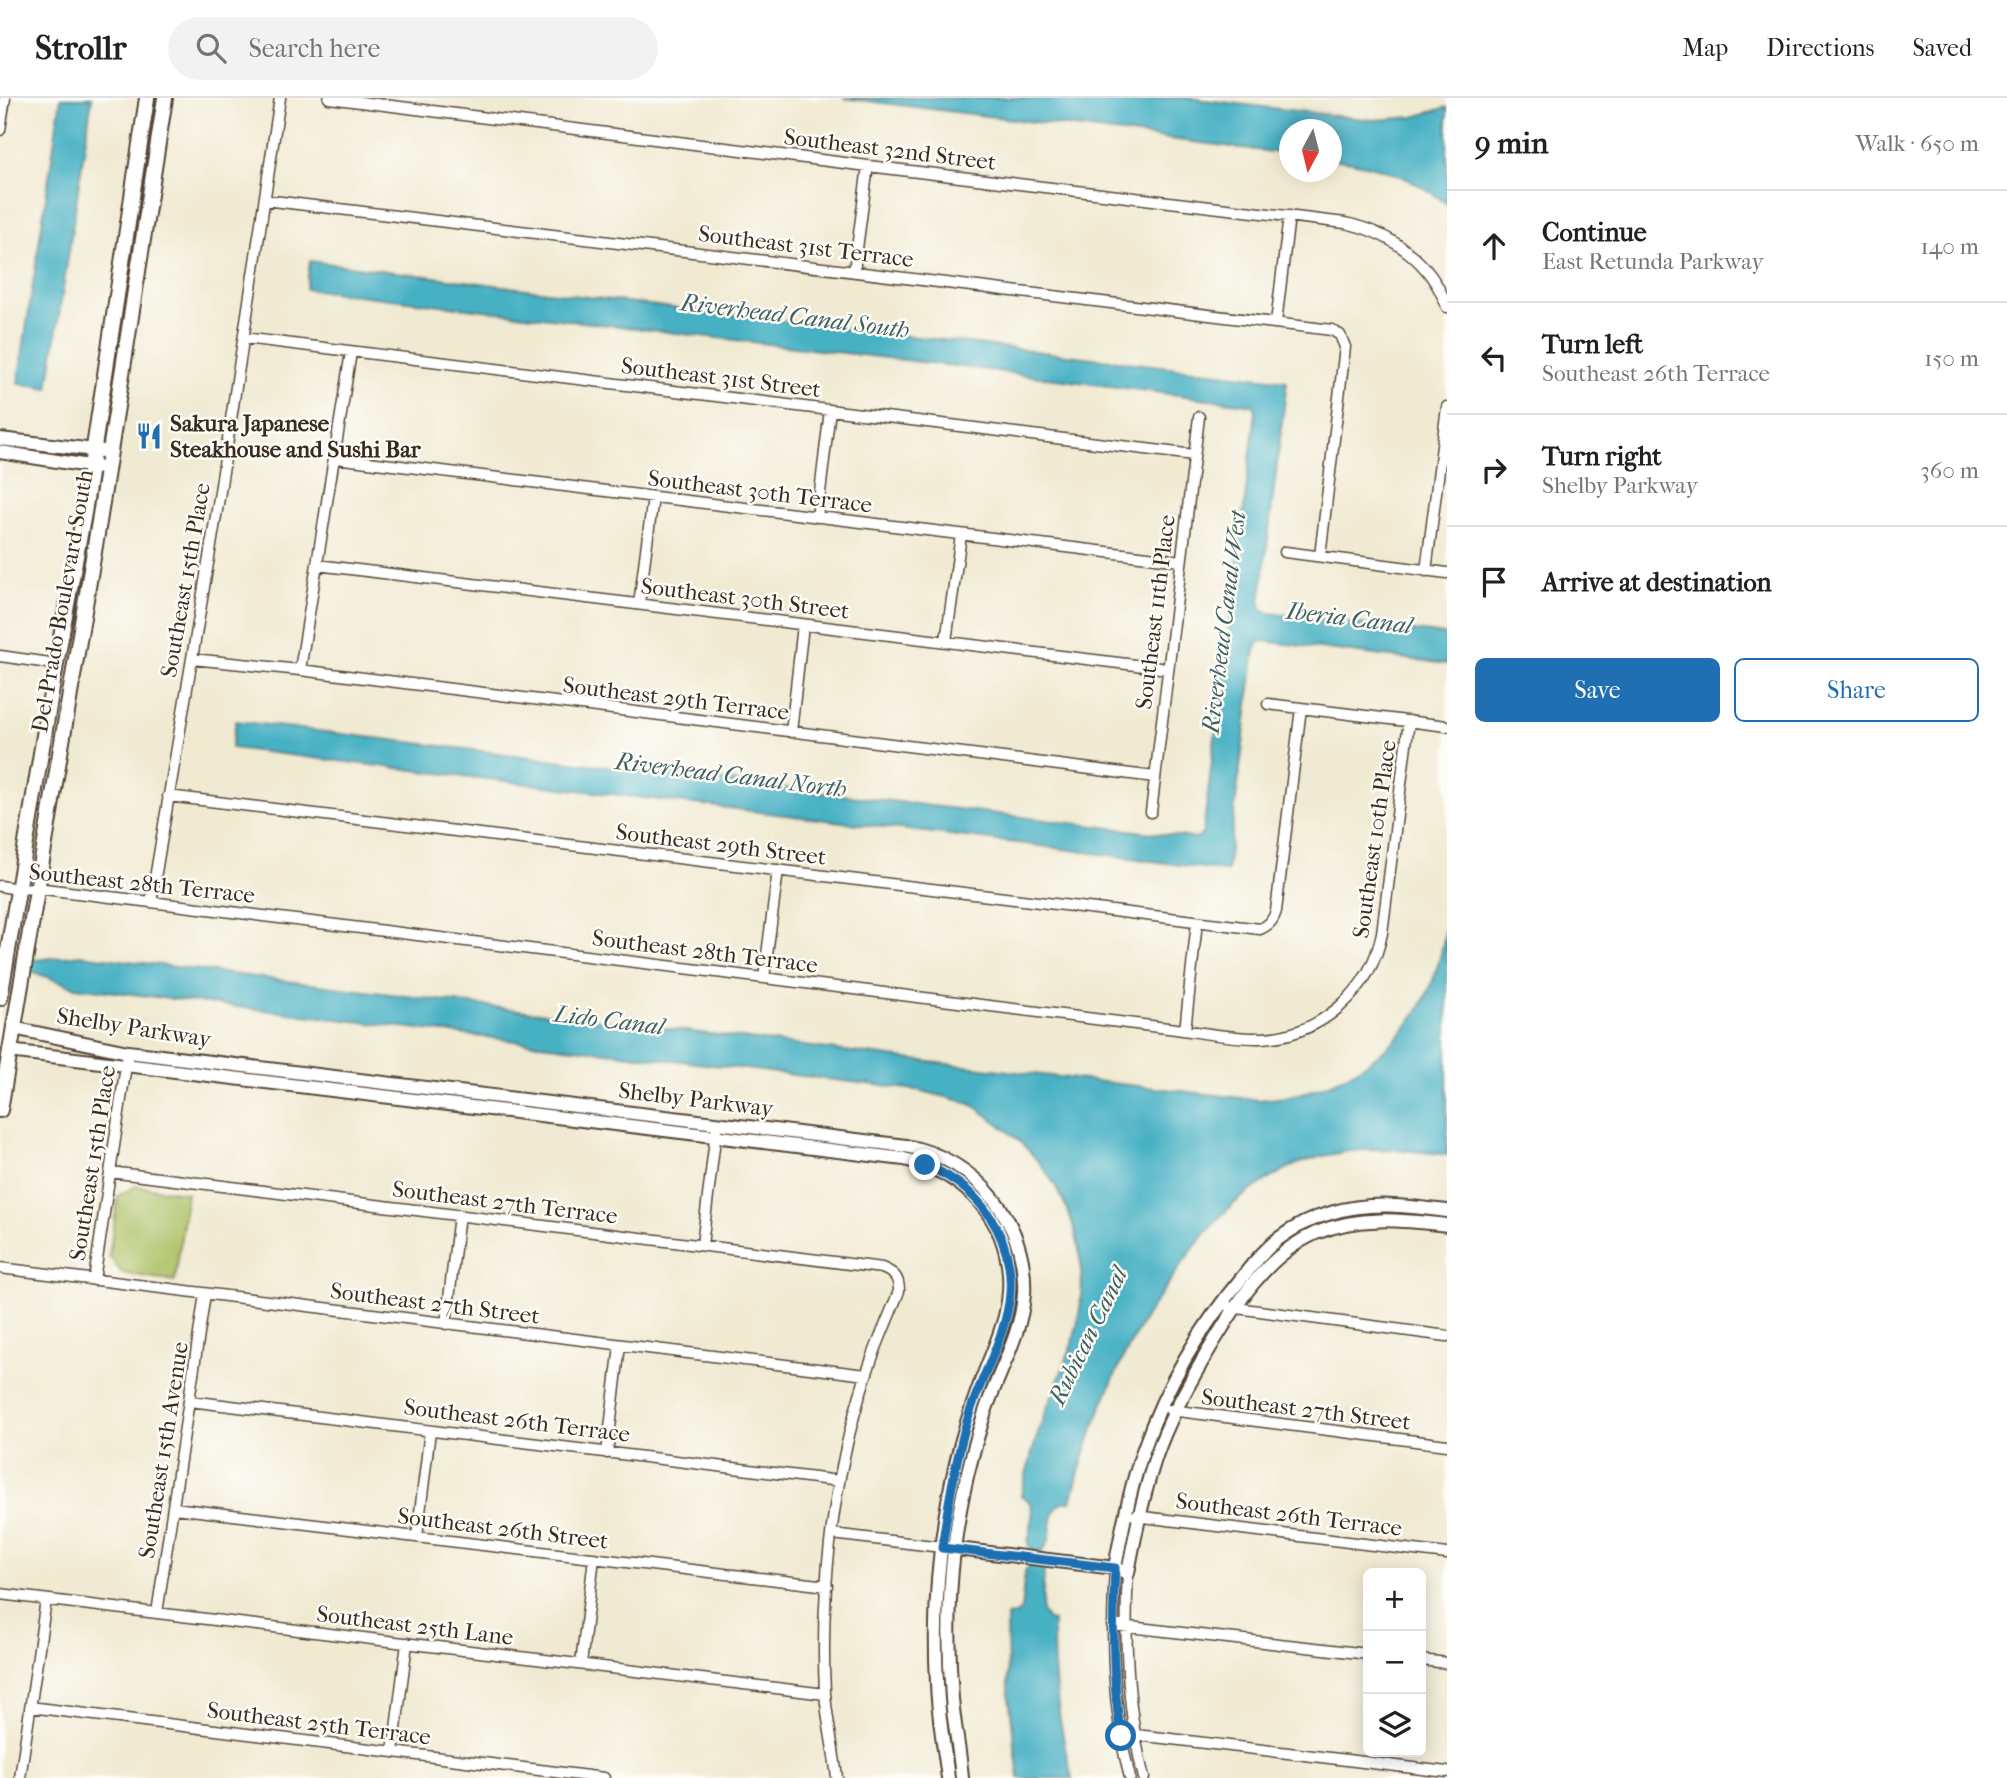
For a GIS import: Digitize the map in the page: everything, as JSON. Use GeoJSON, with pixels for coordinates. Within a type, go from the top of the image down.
{"type":"FeatureCollection","features":[{"type":"Feature","properties":{"kind":"main road","name":"Del Prado Boulevard South"},"geometry":{"type":"LineString","coordinates":[[0,999],[91,466],[148,98]]}},
{"type":"Feature","properties":{"kind":"main road","name":"Del Prado Boulevard South"},"geometry":{"type":"LineString","coordinates":[[0,1110],[5,1053],[13,1028],[111,452],[164,98]]}},
{"type":"Feature","properties":{"kind":"main road"},"geometry":{"type":"LineString","coordinates":[[56,664],[65,678],[67,712]]}},
{"type":"Feature","properties":{"kind":"main road"},"geometry":{"type":"LineString","coordinates":[[0,1064],[5,1053],[8,997],[3,979]]}},
{"type":"Feature","properties":{"kind":"street"},"geometry":{"type":"LineString","coordinates":[[0,130],[5,98]]}},
{"type":"Feature","properties":{"kind":"street","name":"Southeast 15th Place"},"geometry":{"type":"LineString","coordinates":[[151,902],[244,338],[280,98]]}},
{"type":"Feature","properties":{"kind":"street","name":"Southeast 32nd Street"},"geometry":{"type":"LineString","coordinates":[[329,98],[1345,223],[1379,233],[1414,257],[1430,275],[1447,307]]}},
{"type":"Feature","properties":{"kind":"street"},"geometry":{"type":"LineString","coordinates":[[854,271],[868,166]]}},
{"type":"Feature","properties":{"kind":"street","name":"Southeast 31st Terrace"},"geometry":{"type":"LineString","coordinates":[[265,200],[1332,330],[1340,335],[1345,346],[1320,556]]}},
{"type":"Feature","properties":{"kind":"street"},"geometry":{"type":"LineString","coordinates":[[1276,323],[1289,216]]}},
{"type":"Feature","properties":{"kind":"street","name":"Southeast 31st Street"},"geometry":{"type":"LineString","coordinates":[[244,338],[1194,455]]}},
{"type":"Feature","properties":{"kind":"street"},"geometry":{"type":"LineString","coordinates":[[300,670],[351,352]]}},
{"type":"Feature","properties":{"kind":"street"},"geometry":{"type":"LineString","coordinates":[[1426,571],[1447,407]]}},
{"type":"Feature","properties":{"kind":"street"},"geometry":{"type":"LineString","coordinates":[[817,517],[830,410]]}},
{"type":"Feature","properties":{"kind":"street","name":"Southeast 11th Place"},"geometry":{"type":"LineString","coordinates":[[1151,812],[1199,417]]}},
{"type":"Feature","properties":{"kind":"street"},"geometry":{"type":"LineString","coordinates":[[0,439],[111,452]]}},
{"type":"Feature","properties":{"kind":"street"},"geometry":{"type":"LineString","coordinates":[[0,452],[108,469]]}},
{"type":"Feature","properties":{"kind":"street","name":"Southeast 30th Terrace"},"geometry":{"type":"LineString","coordinates":[[335,458],[1181,561]]}},
{"type":"Feature","properties":{"kind":"street"},"geometry":{"type":"LineString","coordinates":[[639,604],[653,497]]}},
{"type":"Feature","properties":{"kind":"street"},"geometry":{"type":"LineString","coordinates":[[946,641],[961,535]]}},
{"type":"Feature","properties":{"kind":"street"},"geometry":{"type":"LineString","coordinates":[[1285,552],[1447,573]]}},
{"type":"Feature","properties":{"kind":"street","name":"Southeast 30th Street"},"geometry":{"type":"LineString","coordinates":[[317,565],[1168,669]]}},
{"type":"Feature","properties":{"kind":"street"},"geometry":{"type":"LineString","coordinates":[[791,732],[803,625]]}},
{"type":"Feature","properties":{"kind":"street"},"geometry":{"type":"LineString","coordinates":[[0,656],[56,664]]}},
{"type":"Feature","properties":{"kind":"street","name":"Southeast 29th Terrace"},"geometry":{"type":"LineString","coordinates":[[192,659],[300,670],[1155,777]]}},
{"type":"Feature","properties":{"kind":"street"},"geometry":{"type":"LineString","coordinates":[[1268,704],[1447,726]]}},
{"type":"Feature","properties":{"kind":"street","name":"Southeast 29th Street"},"geometry":{"type":"LineString","coordinates":[[168,796],[1260,929],[1268,926],[1276,911],[1301,708]]}},
{"type":"Feature","properties":{"kind":"street","name":"Southeast 10th Place"},"geometry":{"type":"LineString","coordinates":[[1374,961],[1382,933],[1409,721]]}},
{"type":"Feature","properties":{"kind":"street"},"geometry":{"type":"LineString","coordinates":[[764,978],[778,870]]}},
{"type":"Feature","properties":{"kind":"street","name":"Southeast 28th Terrace"},"geometry":{"type":"LineString","coordinates":[[0,886],[36,888],[1262,1038],[1284,1035],[1324,1019],[1358,988],[1374,961]]}},
{"type":"Feature","properties":{"kind":"street"},"geometry":{"type":"LineString","coordinates":[[1185,1030],[1197,922]]}},
{"type":"Feature","properties":{"kind":"street","name":"Shelby Parkway"},"geometry":{"type":"LineString","coordinates":[[13,1028],[127,1058]]}},
{"type":"Feature","properties":{"kind":"street","name":"Shelby Parkway"},"geometry":{"type":"LineString","coordinates":[[5,1053],[127,1058],[716,1130],[904,1159],[946,1175],[965,1188],[991,1218],[1000,1236],[1010,1276],[1005,1322],[975,1398],[956,1461],[948,1548]]}},
{"type":"Feature","properties":{"kind":"street","name":"Southeast 15th Place"},"geometry":{"type":"LineString","coordinates":[[94,1280],[127,1058]]}},
{"type":"Feature","properties":{"kind":"street"},"geometry":{"type":"LineString","coordinates":[[702,1245],[716,1130]]}},
{"type":"Feature","properties":{"kind":"street","name":"Shelby Parkway"},"geometry":{"type":"LineString","coordinates":[[716,1130],[906,1146],[928,1151],[947,1159],[979,1182],[1009,1222],[1022,1261],[1024,1293],[1021,1313],[984,1416],[948,1548]]}},
{"type":"Feature","properties":{"kind":"street"},"geometry":{"type":"LineString","coordinates":[[904,1159],[906,1146]]}},
{"type":"Feature","properties":{"kind":"street","name":"Southeast 27th Terrace"},"geometry":{"type":"LineString","coordinates":[[110,1172],[882,1268],[894,1273],[899,1282],[899,1291],[866,1375]]}},
{"type":"Feature","properties":{"kind":"street"},"geometry":{"type":"LineString","coordinates":[[1130,1778],[1121,1736],[1113,1673],[1115,1568],[1141,1457],[1161,1408],[1188,1354],[1255,1261],[1286,1234],[1318,1217],[1343,1209],[1373,1205],[1447,1211]]}},
{"type":"Feature","properties":{"kind":"street"},"geometry":{"type":"LineString","coordinates":[[446,1324],[459,1215]]}},
{"type":"Feature","properties":{"kind":"street"},"geometry":{"type":"LineString","coordinates":[[1144,1778],[1127,1673],[1128,1573],[1139,1517],[1156,1457],[1174,1412],[1198,1368],[1235,1309],[1262,1274],[1296,1244],[1338,1225],[1363,1220],[1447,1225]]}},
{"type":"Feature","properties":{"kind":"street","name":"Southeast 27th Street"},"geometry":{"type":"LineString","coordinates":[[0,1268],[866,1375]]}},
{"type":"Feature","properties":{"kind":"street","name":"Southeast 15th Avenue"},"geometry":{"type":"LineString","coordinates":[[158,1613],[205,1294]]}},
{"type":"Feature","properties":{"kind":"street"},"geometry":{"type":"LineString","coordinates":[[1221,1305],[1447,1336]]}},
{"type":"Feature","properties":{"kind":"street"},"geometry":{"type":"LineString","coordinates":[[607,1452],[620,1345]]}},
{"type":"Feature","properties":{"kind":"street"},"geometry":{"type":"LineString","coordinates":[[837,1778],[825,1694],[827,1586],[839,1481],[866,1375]]}},
{"type":"Feature","properties":{"kind":"street","name":"Southeast 26th Terrace"},"geometry":{"type":"LineString","coordinates":[[190,1401],[839,1481]]}},
{"type":"Feature","properties":{"kind":"street","name":"Southeast 27th Street"},"geometry":{"type":"LineString","coordinates":[[1161,1408],[1174,1412],[1447,1446]]}},
{"type":"Feature","properties":{"kind":"street"},"geometry":{"type":"LineString","coordinates":[[417,1537],[430,1431]]}},
{"type":"Feature","properties":{"kind":"street","name":"Southeast 26th Street"},"geometry":{"type":"LineString","coordinates":[[174,1508],[827,1586]]}},
{"type":"Feature","properties":{"kind":"street","name":"Southeast 26th Terrace"},"geometry":{"type":"LineString","coordinates":[[1126,1514],[1447,1555]]}},
{"type":"Feature","properties":{"kind":"street"},"geometry":{"type":"LineString","coordinates":[[832,1534],[1115,1568],[1128,1573]]}},
{"type":"Feature","properties":{"kind":"street"},"geometry":{"type":"LineString","coordinates":[[948,1548],[952,1701],[962,1778]]}},
{"type":"Feature","properties":{"kind":"street"},"geometry":{"type":"LineString","coordinates":[[948,1548],[936,1598],[935,1634],[938,1702],[948,1778]]}},
{"type":"Feature","properties":{"kind":"street"},"geometry":{"type":"LineString","coordinates":[[581,1664],[594,1558]]}},
{"type":"Feature","properties":{"kind":"street","name":"Southeast 25th Lane"},"geometry":{"type":"LineString","coordinates":[[0,1594],[825,1694]]}},
{"type":"Feature","properties":{"kind":"street"},"geometry":{"type":"LineString","coordinates":[[20,1778],[46,1600]]}},
{"type":"Feature","properties":{"kind":"street"},"geometry":{"type":"LineString","coordinates":[[1112,1625],[1363,1653]]}},
{"type":"Feature","properties":{"kind":"street"},"geometry":{"type":"LineString","coordinates":[[393,1752],[407,1643]]}},
{"type":"Feature","properties":{"kind":"street"},"geometry":{"type":"LineString","coordinates":[[1426,1661],[1447,1663]]}},
{"type":"Feature","properties":{"kind":"street","name":"Southeast 25th Terrace"},"geometry":{"type":"LineString","coordinates":[[30,1707],[604,1778]]}},
{"type":"Feature","properties":{"kind":"street"},"geometry":{"type":"LineString","coordinates":[[1121,1736],[1135,1735],[1447,1772]]}},
{"type":"Feature","properties":{"kind":"street"},"geometry":{"type":"LineString","coordinates":[[945,1755],[959,1754]]}},
{"type":"Feature","properties":{"kind":"green space"},"geometry":{"type":"Polygon","coordinates":[[[136,1186],[187,1193],[175,1281],[122,1273],[109,1256],[118,1196],[136,1186]]]}},
{"type":"Feature","properties":{"kind":"water"},"geometry":{"type":"Polygon","coordinates":[[[61,98],[92,98],[48,388],[18,383],[61,98]]]}},
{"type":"Feature","properties":{"kind":"water"},"geometry":{"type":"Polygon","coordinates":[[[843,98],[1188,98],[1373,120],[1414,117],[1447,107],[1447,204],[1420,186],[1392,173],[1342,161],[1342,119],[1279,119],[1279,153],[843,98]]]}},
{"type":"Feature","properties":{"kind":"water"},"geometry":{"type":"Polygon","coordinates":[[[310,261],[665,307],[1287,381],[1261,609],[1269,613],[1447,635],[1447,664],[1259,642],[1255,649],[1227,871],[231,748],[236,721],[1194,838],[1203,832],[1256,411],[1254,405],[988,370],[306,289],[310,261]]]}},
{"type":"Feature","properties":{"kind":"water","name":"Rubican Canal"},"geometry":{"type":"Polygon","coordinates":[[[1447,918],[1447,1155],[1376,1149],[1342,1152],[1289,1168],[1258,1185],[1234,1203],[1195,1247],[1146,1316],[1101,1407],[1071,1502],[1062,1502],[1054,1512],[1049,1540],[1042,1551],[1040,1566],[1044,1573],[1042,1612],[1048,1620],[1053,1621],[1057,1700],[1072,1778],[1019,1778],[1008,1690],[1007,1616],[1016,1615],[1021,1610],[1025,1571],[1030,1565],[1032,1550],[1028,1544],[1032,1510],[1027,1499],[1021,1496],[1038,1433],[1075,1333],[1081,1291],[1081,1262],[1067,1209],[1054,1184],[1038,1161],[995,1121],[968,1103],[917,1090],[75,987],[33,972],[0,967],[0,955],[34,960],[81,955],[931,1062],[1259,1100],[1309,1091],[1333,1082],[1377,1056],[1396,1038],[1412,1018],[1430,987],[1440,958],[1447,918]]]}},
{"type":"Feature","properties":{"kind":"place","name":"Sakura Japanese Steakhouse and Sushi Bar"},"geometry":{"type":"Point","coordinates":[149,436]}},
{"type":"Feature","properties":{"kind":"route"},"geometry":{"type":"LineString","coordinates":[[925,1165],[956,1181],[986,1210],[1004,1245],[1010,1276],[1005,1322],[979,1387],[956,1461],[942,1548],[1115,1568],[1113,1673],[1121,1736]]}},
{"type":"Feature","properties":{"kind":"water label","name":"Riverhead Canal South"},"geometry":{"type":"Point","coordinates":[795,316]}},
{"type":"Feature","properties":{"kind":"water label","name":"Iberia Canal"},"geometry":{"type":"Point","coordinates":[1349,618]}},
{"type":"Feature","properties":{"kind":"water label","name":"Riverhead Canal West"},"geometry":{"type":"Point","coordinates":[1224,622]}},
{"type":"Feature","properties":{"kind":"water label","name":"Riverhead Canal North"},"geometry":{"type":"Point","coordinates":[731,775]}},
{"type":"Feature","properties":{"kind":"water label","name":"Lido Canal"},"geometry":{"type":"Point","coordinates":[609,1020]}}]}
